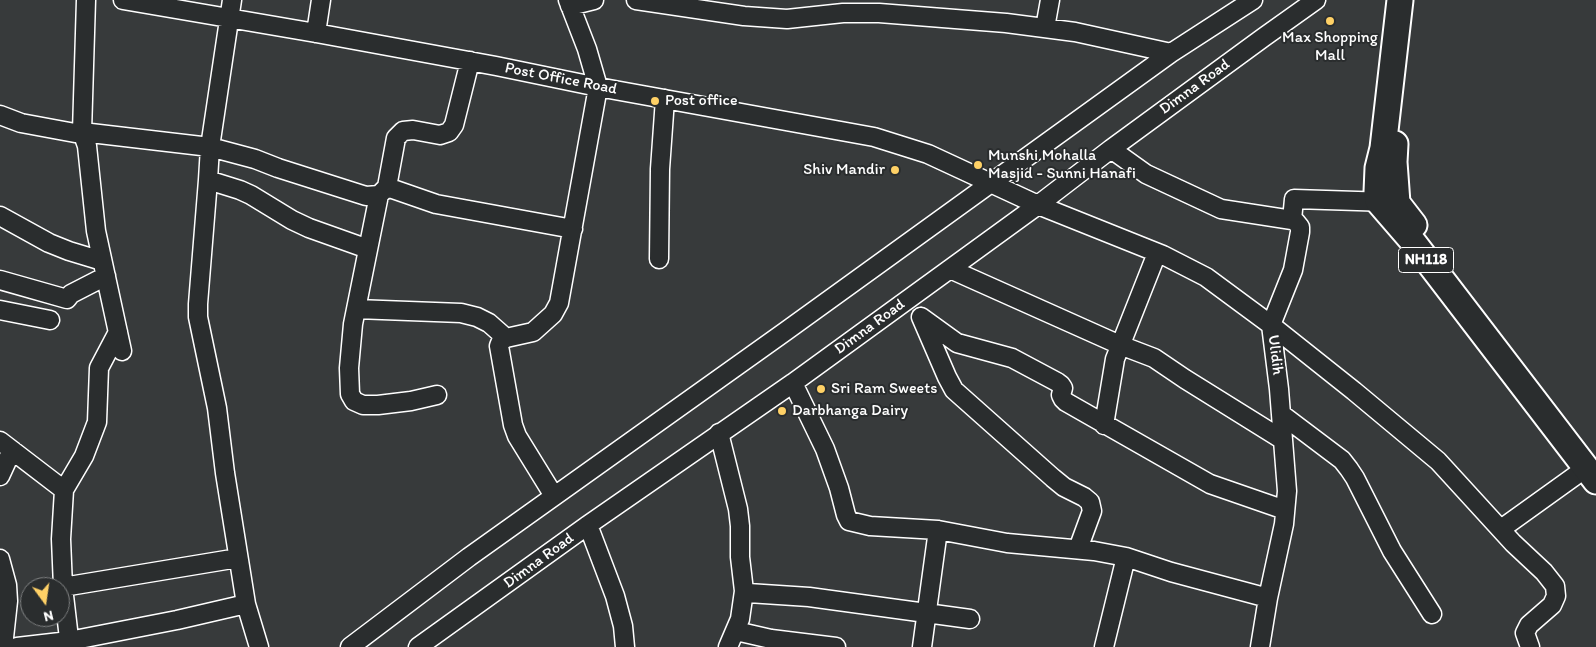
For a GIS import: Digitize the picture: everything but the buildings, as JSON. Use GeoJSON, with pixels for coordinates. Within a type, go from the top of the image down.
{"type":"FeatureCollection","features":[{"type":"Feature","properties":{"kind":"highway"},"geometry":{"type":"LineString","coordinates":[[1388,202],[1377,192],[1378,168],[1383,148],[1400,0]]}},
{"type":"Feature","properties":{"kind":"highway"},"geometry":{"type":"LineString","coordinates":[[1388,202],[1409,46],[1413,0]]}},
{"type":"Feature","properties":{"kind":"highway","name":"NH118"},"geometry":{"type":"LineString","coordinates":[[1388,202],[1410,238],[1593,469]]}},
{"type":"Feature","properties":{"kind":"street"},"geometry":{"type":"LineString","coordinates":[[86,0],[82,132],[87,146],[96,231],[122,351]]}},
{"type":"Feature","properties":{"kind":"street","name":"Post Office Road"},"geometry":{"type":"LineString","coordinates":[[123,0],[316,33],[874,137],[928,154],[1038,205]]}},
{"type":"Feature","properties":{"kind":"street"},"geometry":{"type":"LineString","coordinates":[[232,0],[210,147],[198,317],[217,408],[225,473],[246,604],[259,647]]}},
{"type":"Feature","properties":{"kind":"street"},"geometry":{"type":"LineString","coordinates":[[316,33],[321,0]]}},
{"type":"Feature","properties":{"kind":"street"},"geometry":{"type":"LineString","coordinates":[[554,496],[517,436],[513,425],[500,352],[501,341],[506,338],[533,332],[553,314],[558,303],[598,87],[587,50],[569,3],[594,0]]}},
{"type":"Feature","properties":{"kind":"street"},"geometry":{"type":"LineString","coordinates":[[636,0],[744,16],[787,19],[809,8],[1006,23],[1075,32],[1171,53]]}},
{"type":"Feature","properties":{"kind":"street"},"geometry":{"type":"LineString","coordinates":[[1045,28],[1050,0]]}},
{"type":"Feature","properties":{"kind":"street"},"geometry":{"type":"LineString","coordinates":[[350,647],[469,557],[1171,53],[1253,0]]}},
{"type":"Feature","properties":{"kind":"street","name":"Dimna Road"},"geometry":{"type":"LineString","coordinates":[[418,647],[588,525],[793,383],[1316,0]]}},
{"type":"Feature","properties":{"kind":"street"},"geometry":{"type":"LineString","coordinates":[[437,395],[411,401],[378,405],[363,405],[354,401],[350,394],[349,386],[353,324],[368,248],[396,138],[403,131],[413,130],[440,135],[449,132],[454,126],[470,62]]}},
{"type":"Feature","properties":{"kind":"street"},"geometry":{"type":"LineString","coordinates":[[659,259],[660,170],[665,99]]}},
{"type":"Feature","properties":{"kind":"street"},"geometry":{"type":"LineString","coordinates":[[0,114],[20,123],[75,133],[82,132],[210,147],[255,158],[278,168],[366,196],[383,191],[436,204],[573,229]]}},
{"type":"Feature","properties":{"kind":"street"},"geometry":{"type":"LineString","coordinates":[[1111,149],[1146,174],[1220,209],[1296,222],[1300,227],[1293,270],[1271,325],[1438,461],[1544,572],[1555,586],[1556,596],[1552,605],[1529,625],[1525,633],[1530,647]]}},
{"type":"Feature","properties":{"kind":"street"},"geometry":{"type":"LineString","coordinates":[[208,180],[251,195],[309,228],[368,248]]}},
{"type":"Feature","properties":{"kind":"street"},"geometry":{"type":"LineString","coordinates":[[1292,220],[1294,199],[1388,202]]}},
{"type":"Feature","properties":{"kind":"street","name":"Ulidih"},"geometry":{"type":"LineString","coordinates":[[1038,205],[1156,252],[1206,277],[1271,325],[1281,414],[1286,490],[1284,524],[1268,598],[1260,647]]}},
{"type":"Feature","properties":{"kind":"street"},"geometry":{"type":"LineString","coordinates":[[0,216],[48,243],[104,268]]}},
{"type":"Feature","properties":{"kind":"street"},"geometry":{"type":"LineString","coordinates":[[1104,425],[1115,359],[1156,252]]}},
{"type":"Feature","properties":{"kind":"street"},"geometry":{"type":"LineString","coordinates":[[0,280],[67,299],[104,268]]}},
{"type":"Feature","properties":{"kind":"street"},"geometry":{"type":"LineString","coordinates":[[950,269],[1120,345],[1154,358],[1192,384],[1283,440]]}},
{"type":"Feature","properties":{"kind":"street"},"geometry":{"type":"LineString","coordinates":[[910,298],[921,318],[946,378],[954,390],[1053,478],[1084,496],[1090,502],[1092,511],[1078,549]]}},
{"type":"Feature","properties":{"kind":"street"},"geometry":{"type":"LineString","coordinates":[[356,309],[462,314],[477,317],[489,323],[506,338]]}},
{"type":"Feature","properties":{"kind":"street"},"geometry":{"type":"LineString","coordinates":[[0,310],[50,320]]}},
{"type":"Feature","properties":{"kind":"street"},"geometry":{"type":"LineString","coordinates":[[921,318],[957,343],[1012,358],[1061,384],[1063,388],[1062,399],[1104,425],[1210,484],[1285,510]]}},
{"type":"Feature","properties":{"kind":"street"},"geometry":{"type":"LineString","coordinates":[[63,577],[61,539],[64,490],[84,456],[97,422],[99,368],[118,332]]}},
{"type":"Feature","properties":{"kind":"street"},"geometry":{"type":"LineString","coordinates":[[793,383],[825,449],[849,521],[870,526],[938,530],[1007,543],[1094,551],[1126,557],[1171,572],[1268,598]]}},
{"type":"Feature","properties":{"kind":"street"},"geometry":{"type":"LineString","coordinates":[[1281,414],[1342,460],[1349,469],[1392,551],[1432,614]]}},
{"type":"Feature","properties":{"kind":"street"},"geometry":{"type":"LineString","coordinates":[[720,433],[738,509],[740,557],[744,591],[740,619],[728,647]]}},
{"type":"Feature","properties":{"kind":"street"},"geometry":{"type":"LineString","coordinates":[[0,476],[6,446],[64,490]]}},
{"type":"Feature","properties":{"kind":"street"},"geometry":{"type":"LineString","coordinates":[[1501,529],[1593,469]]}},
{"type":"Feature","properties":{"kind":"street"},"geometry":{"type":"LineString","coordinates":[[588,525],[615,596],[626,647]]}},
{"type":"Feature","properties":{"kind":"street"},"geometry":{"type":"LineString","coordinates":[[922,647],[938,530]]}},
{"type":"Feature","properties":{"kind":"street"},"geometry":{"type":"LineString","coordinates":[[1104,647],[1126,557]]}},
{"type":"Feature","properties":{"kind":"street"},"geometry":{"type":"LineString","coordinates":[[70,586],[238,558]]}},
{"type":"Feature","properties":{"kind":"street"},"geometry":{"type":"LineString","coordinates":[[0,559],[7,585],[8,601],[4,647]]}},
{"type":"Feature","properties":{"kind":"street"},"geometry":{"type":"LineString","coordinates":[[744,591],[748,593],[810,597],[970,618]]}},
{"type":"Feature","properties":{"kind":"street"},"geometry":{"type":"LineString","coordinates":[[17,647],[69,644],[246,604]]}},
{"type":"Feature","properties":{"kind":"street"},"geometry":{"type":"LineString","coordinates":[[67,627],[69,644]]}},
{"type":"Feature","properties":{"kind":"street"},"geometry":{"type":"LineString","coordinates":[[736,631],[771,639],[836,647]]}},
{"type":"Feature","properties":{"kind":"place","name":"Max Shopping Mall"},"geometry":{"type":"Point","coordinates":[1330,21]}},
{"type":"Feature","properties":{"kind":"place","name":"Post office"},"geometry":{"type":"Point","coordinates":[655,101]}},
{"type":"Feature","properties":{"kind":"place","name":"Munshi Mohalla Masjid - Sunni Hanafi"},"geometry":{"type":"Point","coordinates":[978,165]}},
{"type":"Feature","properties":{"kind":"place","name":"Shiv Mandir"},"geometry":{"type":"Point","coordinates":[895,170]}},
{"type":"Feature","properties":{"kind":"place","name":"Sri Ram Sweets"},"geometry":{"type":"Point","coordinates":[821,389]}},
{"type":"Feature","properties":{"kind":"place","name":"Darbhanga Dairy"},"geometry":{"type":"Point","coordinates":[782,411]}}]}
